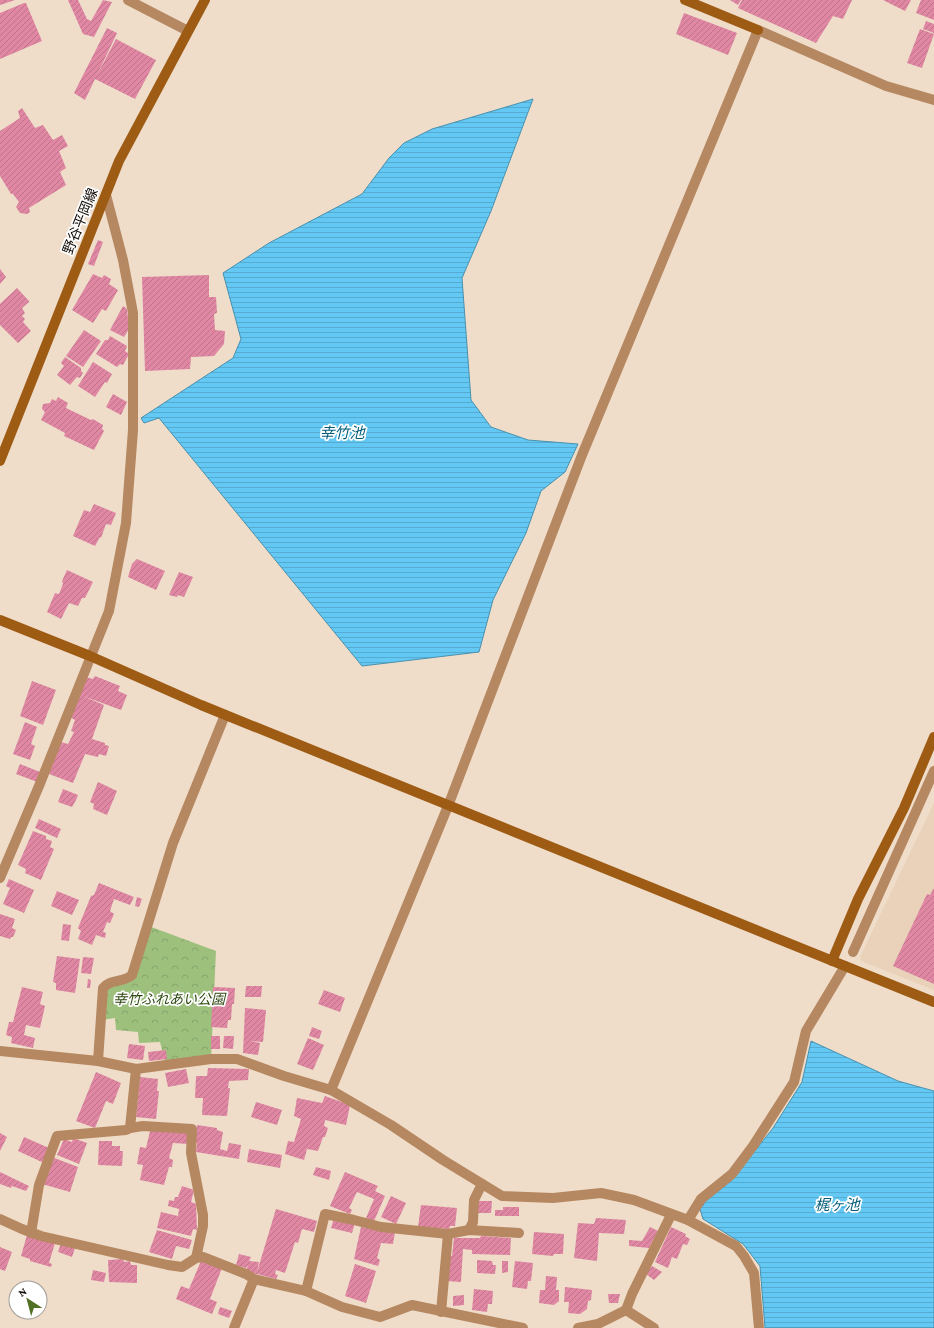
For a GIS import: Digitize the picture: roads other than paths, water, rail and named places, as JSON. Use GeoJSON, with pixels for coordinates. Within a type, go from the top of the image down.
{"type":"FeatureCollection","features":[{"type":"Feature","properties":{"kind":"street"},"geometry":{"type":"LineString","coordinates":[[128,0],[188,31]]}},
{"type":"Feature","properties":{"kind":"street","name":"野谷平岡線"},"geometry":{"type":"LineString","coordinates":[[0,461],[119,161],[205,0]]}},
{"type":"Feature","properties":{"kind":"street"},"geometry":{"type":"LineString","coordinates":[[685,0],[886,86],[934,100]]}},
{"type":"Feature","properties":{"kind":"street"},"geometry":{"type":"LineString","coordinates":[[331,1090],[448,806],[582,455],[758,30]]}},
{"type":"Feature","properties":{"kind":"street"},"geometry":{"type":"LineString","coordinates":[[0,878],[39,786],[109,611],[126,523],[133,430],[133,313],[123,260],[106,195]]}},
{"type":"Feature","properties":{"kind":"street"},"geometry":{"type":"LineString","coordinates":[[0,620],[90,656],[226,715],[448,806],[934,1002]]}},
{"type":"Feature","properties":{"kind":"street"},"geometry":{"type":"LineString","coordinates":[[98,1061],[103,988],[106,984],[128,978],[132,975],[173,843],[226,715]]}},
{"type":"Feature","properties":{"kind":"street"},"geometry":{"type":"LineString","coordinates":[[832,961],[858,899],[904,808],[934,737]]}},
{"type":"Feature","properties":{"kind":"street"},"geometry":{"type":"LineString","coordinates":[[853,952],[934,771]]}},
{"type":"Feature","properties":{"kind":"street"},"geometry":{"type":"LineString","coordinates":[[688,1220],[701,1199],[732,1174],[753,1146],[794,1082],[806,1031],[845,966]]}},
{"type":"Feature","properties":{"kind":"street"},"geometry":{"type":"LineString","coordinates":[[0,1051],[98,1061],[136,1069],[211,1059],[237,1059],[284,1076],[331,1090],[390,1125],[502,1196],[553,1198],[601,1193],[634,1200],[671,1215],[688,1220],[736,1246],[754,1273],[759,1328]]}},
{"type":"Feature","properties":{"kind":"street"},"geometry":{"type":"LineString","coordinates":[[130,1128],[136,1069]]}},
{"type":"Feature","properties":{"kind":"street"},"geometry":{"type":"LineString","coordinates":[[31,1232],[39,1185],[57,1136],[126,1130],[143,1126],[192,1129],[191,1153],[203,1214],[203,1226],[196,1258]]}},
{"type":"Feature","properties":{"kind":"street"},"geometry":{"type":"LineString","coordinates":[[470,1230],[473,1222],[474,1200],[482,1184]]}},
{"type":"Feature","properties":{"kind":"street"},"geometry":{"type":"LineString","coordinates":[[306,1291],[325,1214],[381,1227],[448,1234],[470,1230],[519,1233]]}},
{"type":"Feature","properties":{"kind":"street"},"geometry":{"type":"LineString","coordinates":[[578,1328],[598,1324],[626,1310],[632,1294],[671,1215]]}},
{"type":"Feature","properties":{"kind":"street"},"geometry":{"type":"LineString","coordinates":[[0,1219],[31,1232],[168,1265],[182,1267],[196,1258],[203,1257],[246,1274],[254,1279],[306,1291],[342,1307],[380,1316],[412,1305],[524,1328]]}},
{"type":"Feature","properties":{"kind":"street"},"geometry":{"type":"LineString","coordinates":[[441,1312],[448,1234]]}},
{"type":"Feature","properties":{"kind":"street"},"geometry":{"type":"LineString","coordinates":[[234,1328],[254,1279]]}},
{"type":"Feature","properties":{"kind":"street"},"geometry":{"type":"LineString","coordinates":[[626,1310],[654,1328]]}},
{"type":"Feature","properties":{"kind":"water","name":"幸竹池"},"geometry":{"type":"Polygon","coordinates":[[[533,99],[491,211],[462,278],[471,400],[491,427],[528,440],[578,444],[565,472],[541,491],[526,533],[493,600],[479,652],[362,666],[159,418],[144,423],[141,418],[233,358],[241,339],[223,273],[269,243],[362,194],[389,158],[404,143],[432,129],[533,99]]]}},
{"type":"Feature","properties":{"kind":"water","name":"梶ヶ池"},"geometry":{"type":"Polygon","coordinates":[[[811,1041],[898,1081],[934,1091],[934,1328],[765,1328],[760,1266],[743,1244],[703,1219],[700,1209],[707,1200],[731,1181],[773,1128],[802,1082],[811,1041]]]}},
{"type":"Feature","properties":{"kind":"park label","name":"幸竹ふれあい公園"},"geometry":{"type":"Point","coordinates":[169,999]}}]}
